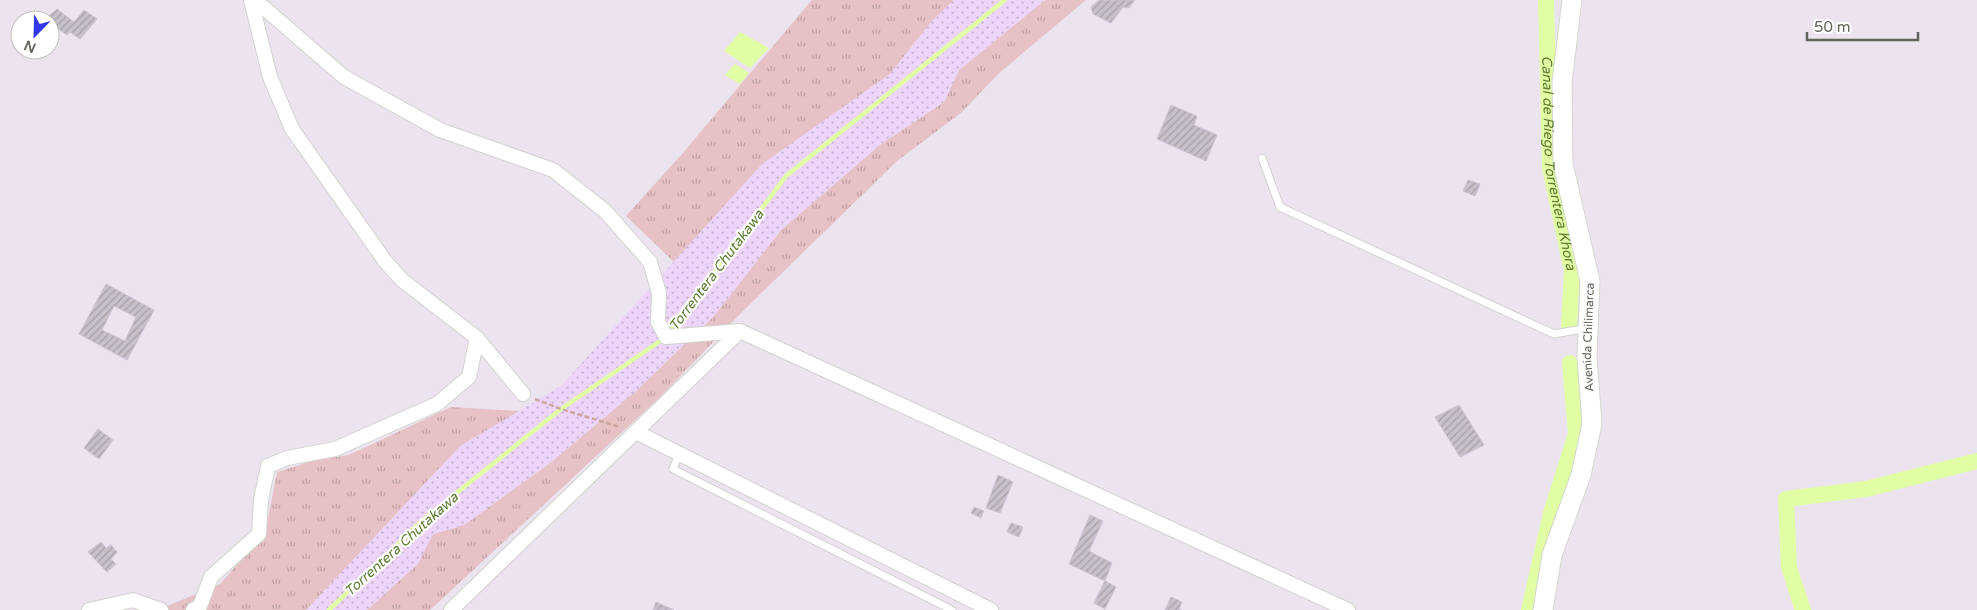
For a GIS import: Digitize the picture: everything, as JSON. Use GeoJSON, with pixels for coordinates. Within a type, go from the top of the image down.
{"type":"FeatureCollection","features":[{"type":"Feature","properties":{"kind":"street"},"geometry":{"type":"LineString","coordinates":[[250,0],[270,77],[292,129],[385,261],[402,280],[477,338],[523,394]]}},
{"type":"Feature","properties":{"kind":"street"},"geometry":{"type":"LineString","coordinates":[[255,0],[344,77],[440,130],[553,170],[605,211],[650,262],[659,292],[658,322],[666,336],[740,331],[1348,610]]}},
{"type":"Feature","properties":{"kind":"street","name":"Avenida Chilimarca"},"geometry":{"type":"LineString","coordinates":[[1543,610],[1552,555],[1581,475],[1592,424],[1587,357],[1590,281],[1564,164],[1562,82],[1572,0]]}},
{"type":"Feature","properties":{"kind":"street"},"geometry":{"type":"LineString","coordinates":[[451,610],[740,331]]}},
{"type":"Feature","properties":{"kind":"street"},"geometry":{"type":"LineString","coordinates":[[193,610],[200,606],[212,577],[258,534],[261,500],[268,466],[286,458],[334,449],[437,404],[469,377],[477,338]]}},
{"type":"Feature","properties":{"kind":"street"},"geometry":{"type":"LineString","coordinates":[[636,432],[990,610]]}},
{"type":"Feature","properties":{"kind":"street"},"geometry":{"type":"LineString","coordinates":[[89,610],[133,600],[160,610]]}},
{"type":"Feature","properties":{"kind":"lane"},"geometry":{"type":"LineString","coordinates":[[1262,158],[1280,207],[1554,334],[1588,328]]}},
{"type":"Feature","properties":{"kind":"lane"},"geometry":{"type":"LineString","coordinates":[[680,454],[673,469],[952,610]]}},
{"type":"Feature","properties":{"kind":"path"},"geometry":{"type":"LineString","coordinates":[[523,394],[561,409],[636,432]]}},
{"type":"Feature","properties":{"kind":"green space"},"geometry":{"type":"Polygon","coordinates":[[[812,0],[954,0],[932,21],[890,74],[763,164],[674,262],[626,216],[682,154],[812,0]]]}},
{"type":"Feature","properties":{"kind":"green space"},"geometry":{"type":"Polygon","coordinates":[[[1045,0],[1086,0],[998,74],[962,112],[897,161],[743,311],[659,398],[430,610],[367,610],[417,564],[433,534],[464,525],[550,463],[637,390],[714,316],[781,230],[881,144],[944,102],[959,70],[1045,0]]]}},
{"type":"Feature","properties":{"kind":"green space"},"geometry":{"type":"Polygon","coordinates":[[[451,407],[520,411],[460,447],[306,610],[158,610],[220,584],[265,534],[277,472],[312,461],[349,455],[451,407]]]}},
{"type":"Feature","properties":{"kind":"sand"},"geometry":{"type":"Polygon","coordinates":[[[954,0],[1045,0],[959,70],[944,102],[881,144],[781,230],[714,316],[637,390],[550,463],[464,525],[433,534],[418,564],[367,610],[306,610],[460,446],[561,386],[762,164],[890,74],[932,21],[954,0]]]}},
{"type":"Feature","properties":{"kind":"shaded area"},"geometry":{"type":"Polygon","coordinates":[[[740,32],[769,48],[750,68],[724,51],[740,32]]]}},
{"type":"Feature","properties":{"kind":"shaded area"},"geometry":{"type":"Polygon","coordinates":[[[735,64],[749,73],[740,84],[725,75],[735,64]]]}},
{"type":"Feature","properties":{"kind":"building"},"geometry":{"type":"Polygon","coordinates":[[[1099,0],[1135,0],[1129,8],[1123,7],[1111,23],[1093,14],[1091,7],[1099,0]]]}},
{"type":"Feature","properties":{"kind":"building"},"geometry":{"type":"Polygon","coordinates":[[[84,10],[97,19],[80,39],[70,32],[67,35],[60,30],[60,11],[74,22],[84,10]]]}},
{"type":"Feature","properties":{"kind":"building"},"geometry":{"type":"Polygon","coordinates":[[[1171,105],[1197,116],[1194,125],[1217,135],[1206,161],[1157,139],[1171,105]]]}},
{"type":"Feature","properties":{"kind":"building"},"geometry":{"type":"Polygon","coordinates":[[[1468,180],[1480,184],[1475,196],[1463,191],[1468,180]]]}},
{"type":"Feature","properties":{"kind":"building"},"geometry":{"type":"Polygon","coordinates":[[[106,284],[154,310],[127,360],[79,334],[106,284]],[[114,306],[102,330],[125,341],[136,317],[114,306]]]}},
{"type":"Feature","properties":{"kind":"building"},"geometry":{"type":"Polygon","coordinates":[[[1459,405],[1484,445],[1460,457],[1435,417],[1459,405]]]}},
{"type":"Feature","properties":{"kind":"building"},"geometry":{"type":"Polygon","coordinates":[[[98,429],[113,440],[99,459],[84,448],[98,429]]]}},
{"type":"Feature","properties":{"kind":"building"},"geometry":{"type":"Polygon","coordinates":[[[998,475],[1013,482],[1000,513],[986,508],[998,475]]]}},
{"type":"Feature","properties":{"kind":"building"},"geometry":{"type":"Polygon","coordinates":[[[974,507],[984,511],[981,518],[971,513],[974,507]]]}},
{"type":"Feature","properties":{"kind":"building"},"geometry":{"type":"Polygon","coordinates":[[[1090,515],[1103,521],[1089,551],[1112,563],[1105,581],[1069,564],[1090,515]]]}},
{"type":"Feature","properties":{"kind":"building"},"geometry":{"type":"Polygon","coordinates":[[[1011,523],[1023,527],[1019,537],[1007,532],[1011,523]]]}},
{"type":"Feature","properties":{"kind":"building"},"geometry":{"type":"Polygon","coordinates":[[[101,542],[106,548],[111,545],[117,552],[111,559],[116,564],[107,572],[88,552],[101,542]]]}},
{"type":"Feature","properties":{"kind":"building"},"geometry":{"type":"Polygon","coordinates":[[[1105,581],[1116,587],[1105,609],[1094,603],[1105,581]]]}},
{"type":"Feature","properties":{"kind":"building"},"geometry":{"type":"Polygon","coordinates":[[[1171,597],[1182,602],[1179,609],[1182,610],[1165,610],[1171,597]]]}},
{"type":"Feature","properties":{"kind":"building"},"geometry":{"type":"Polygon","coordinates":[[[656,602],[674,610],[653,610],[656,602]]]}},
{"type":"Feature","properties":{"kind":"waterway","name":"Torrentera Chutakawa"},"geometry":{"type":"LineString","coordinates":[[329,610],[423,520],[561,409],[666,337],[786,176],[1005,0]]}},
{"type":"Feature","properties":{"kind":"waterway","name":"Canal de Riego Torrentera Khora"},"geometry":{"type":"LineString","coordinates":[[1546,0],[1550,168],[1572,271],[1569,325]]}},
{"type":"Feature","properties":{"kind":"waterway","name":"Canal de Riego Torrentera Khora"},"geometry":{"type":"LineString","coordinates":[[1529,610],[1551,513],[1576,434],[1570,363]]}},
{"type":"Feature","properties":{"kind":"waterway","name":"Canal de Riego Torrentera Khora"},"geometry":{"type":"LineString","coordinates":[[1803,610],[1789,567],[1786,499],[1866,489],[1977,461]]}}]}
